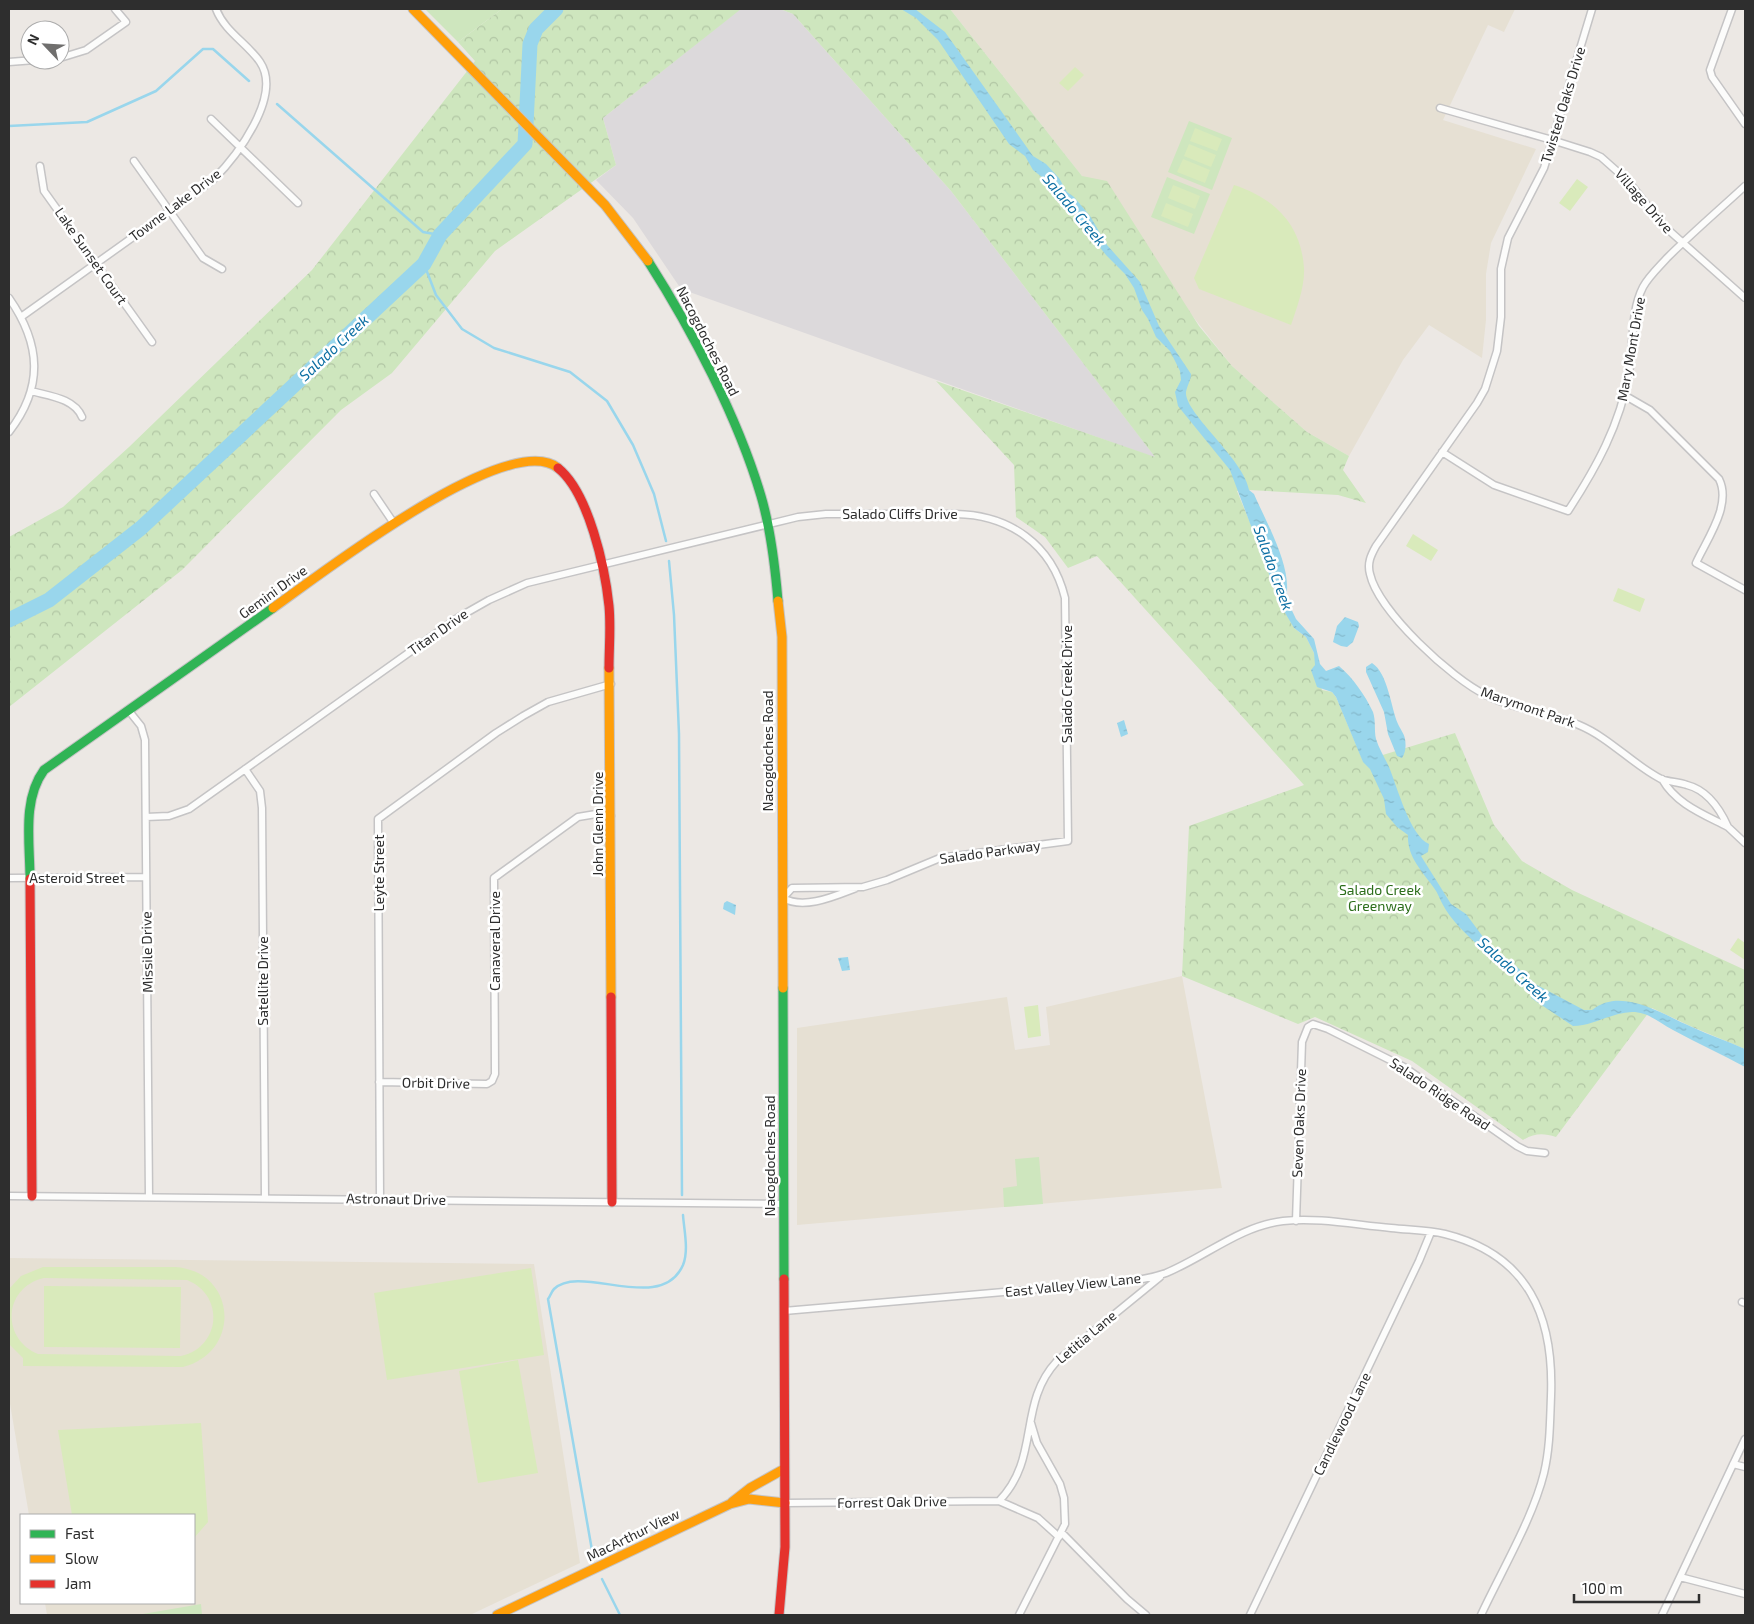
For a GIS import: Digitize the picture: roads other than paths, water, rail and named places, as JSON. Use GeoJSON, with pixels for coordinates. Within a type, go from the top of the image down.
{"type":"FeatureCollection","features":[{"type":"Feature","properties":{"kind":"street"},"geometry":{"type":"LineString","coordinates":[[70,55],[86,50],[126,22],[115,9]]}},
{"type":"Feature","properties":{"kind":"street","name":"Towne Lake Drive"},"geometry":{"type":"LineString","coordinates":[[21,317],[213,180],[241,148],[265,97],[267,87],[265,74],[262,64],[228,30],[216,9]]}},
{"type":"Feature","properties":{"kind":"street","name":"Nacogdoches Road"},"geometry":{"type":"LineString","coordinates":[[413,9],[584,183],[632,237],[680,314],[745,449],[768,525],[778,590],[782,637],[785,1547],[779,1615]]}},
{"type":"Feature","properties":{"kind":"street","name":"Twisted Oaks Drive"},"geometry":{"type":"LineString","coordinates":[[1411,497],[1477,403],[1493,367],[1498,350],[1501,317],[1500,285],[1504,253],[1514,223],[1544,168],[1592,9]]}},
{"type":"Feature","properties":{"kind":"street"},"geometry":{"type":"LineString","coordinates":[[1732,9],[1710,70],[1712,78],[1745,124]]}},
{"type":"Feature","properties":{"kind":"street","name":"Village Drive"},"geometry":{"type":"LineString","coordinates":[[1440,108],[1590,152],[1610,164],[1628,181],[1652,215],[1745,298]]}},
{"type":"Feature","properties":{"kind":"street"},"geometry":{"type":"LineString","coordinates":[[211,119],[298,203]]}},
{"type":"Feature","properties":{"kind":"street"},"geometry":{"type":"LineString","coordinates":[[134,161],[203,258],[222,268]]}},
{"type":"Feature","properties":{"kind":"street","name":"Lake Sunset Court"},"geometry":{"type":"LineString","coordinates":[[40,166],[44,191],[152,342]]}},
{"type":"Feature","properties":{"kind":"street","name":"Mary Mont Drive"},"geometry":{"type":"LineString","coordinates":[[1442,452],[1494,485],[1568,512],[1600,460],[1620,411],[1629,375],[1638,297],[1646,281],[1682,243],[1745,186]]}},
{"type":"Feature","properties":{"kind":"street"},"geometry":{"type":"LineString","coordinates":[[9,298],[21,317],[30,338],[34,358],[31,391],[23,411],[9,432]]}},
{"type":"Feature","properties":{"kind":"street"},"geometry":{"type":"LineString","coordinates":[[31,391],[69,402],[80,411],[82,417]]}},
{"type":"Feature","properties":{"kind":"street"},"geometry":{"type":"LineString","coordinates":[[1624,395],[1650,410],[1718,479],[1723,490],[1720,510],[1696,562],[1745,590]]}},
{"type":"Feature","properties":{"kind":"street","name":"Gemini Drive"},"geometry":{"type":"LineString","coordinates":[[30,878],[30,808],[34,785],[44,770],[393,522],[437,497],[483,477],[520,464],[531,462],[549,464]]}},
{"type":"Feature","properties":{"kind":"street","name":"John Glenn Drive"},"geometry":{"type":"LineString","coordinates":[[549,464],[566,474],[575,489],[594,540],[610,607],[612,1202]]}},
{"type":"Feature","properties":{"kind":"street"},"geometry":{"type":"LineString","coordinates":[[374,494],[393,522]]}},
{"type":"Feature","properties":{"kind":"street","name":"Marymont Park"},"geometry":{"type":"LineString","coordinates":[[1411,497],[1376,546],[1369,564],[1370,574],[1377,591],[1409,633],[1466,682],[1486,695],[1590,730],[1662,779],[1698,788],[1722,813],[1728,827]]}},
{"type":"Feature","properties":{"kind":"street","name":"Salado Cliffs Drive"},"geometry":{"type":"LineString","coordinates":[[768,525],[798,517],[826,514],[973,514],[998,520],[1028,538]]}},
{"type":"Feature","properties":{"kind":"street","name":"Titan Drive"},"geometry":{"type":"LineString","coordinates":[[146,817],[169,816],[184,812],[476,606],[527,583],[768,525]]}},
{"type":"Feature","properties":{"kind":"street","name":"Salado Creek Drive"},"geometry":{"type":"LineString","coordinates":[[1028,538],[1046,556],[1063,587],[1065,598],[1068,841]]}},
{"type":"Feature","properties":{"kind":"street","name":"Leyte Street"},"geometry":{"type":"LineString","coordinates":[[380,1198],[378,819],[496,733],[523,716],[548,702],[611,684]]}},
{"type":"Feature","properties":{"kind":"street","name":"Missile Drive"},"geometry":{"type":"LineString","coordinates":[[129,711],[141,726],[145,740],[149,1197]]}},
{"type":"Feature","properties":{"kind":"street","name":"Satellite Drive"},"geometry":{"type":"LineString","coordinates":[[245,769],[260,791],[262,808],[265,1198]]}},
{"type":"Feature","properties":{"kind":"street","name":"Marymont Park"},"geometry":{"type":"LineString","coordinates":[[1662,779],[1668,791],[1678,801],[1728,827],[1745,844]]}},
{"type":"Feature","properties":{"kind":"street","name":"Canaveral Drive"},"geometry":{"type":"LineString","coordinates":[[492,1081],[495,1065],[494,878],[578,817],[596,814],[611,816]]}},
{"type":"Feature","properties":{"kind":"street"},"geometry":{"type":"LineString","coordinates":[[1736,833],[1745,834]]}},
{"type":"Feature","properties":{"kind":"street","name":"Salado Parkway"},"geometry":{"type":"LineString","coordinates":[[856,888],[792,888],[783,898],[794,903],[827,898],[887,880],[940,858],[1068,841]]}},
{"type":"Feature","properties":{"kind":"street","name":"Asteroid Street"},"geometry":{"type":"LineString","coordinates":[[9,878],[146,877]]}},
{"type":"Feature","properties":{"kind":"street"},"geometry":{"type":"LineString","coordinates":[[30,878],[32,1196]]}},
{"type":"Feature","properties":{"kind":"street","name":"Salado Ridge Road"},"geometry":{"type":"LineString","coordinates":[[1308,1027],[1319,1024],[1404,1067],[1517,1146],[1527,1151],[1545,1152]]}},
{"type":"Feature","properties":{"kind":"street","name":"Seven Oaks Drive"},"geometry":{"type":"LineString","coordinates":[[1296,1221],[1302,1051],[1304,1035],[1308,1027]]}},
{"type":"Feature","properties":{"kind":"street","name":"Orbit Drive"},"geometry":{"type":"LineString","coordinates":[[379,1082],[487,1084],[492,1081]]}},
{"type":"Feature","properties":{"kind":"street","name":"Astronaut Drive"},"geometry":{"type":"LineString","coordinates":[[9,1196],[380,1198],[784,1204]]}},
{"type":"Feature","properties":{"kind":"street","name":"East Valley View Lane"},"geometry":{"type":"LineString","coordinates":[[784,1311],[1118,1283],[1166,1273],[1253,1229],[1282,1221],[1431,1232],[1460,1238],[1489,1251],[1512,1271],[1536,1301],[1548,1335],[1552,1365],[1547,1457],[1533,1504],[1481,1615]]}},
{"type":"Feature","properties":{"kind":"street","name":"Candlewood Lane"},"geometry":{"type":"LineString","coordinates":[[1250,1615],[1420,1261],[1431,1232]]}},
{"type":"Feature","properties":{"kind":"street","name":"Letitia Lane"},"geometry":{"type":"LineString","coordinates":[[999,1501],[1018,1475],[1025,1457],[1037,1391],[1051,1368],[1166,1273]]}},
{"type":"Feature","properties":{"kind":"street"},"geometry":{"type":"LineString","coordinates":[[1019,1615],[1065,1524],[1064,1498],[1060,1484],[1037,1443],[1031,1422]]}},
{"type":"Feature","properties":{"kind":"street"},"geometry":{"type":"LineString","coordinates":[[1662,1615],[1745,1439]]}},
{"type":"Feature","properties":{"kind":"street"},"geometry":{"type":"LineString","coordinates":[[1734,1464],[1745,1467]]}},
{"type":"Feature","properties":{"kind":"street"},"geometry":{"type":"LineString","coordinates":[[730,1504],[750,1488],[784,1468]]}},
{"type":"Feature","properties":{"kind":"street","name":"MacArthur View"},"geometry":{"type":"LineString","coordinates":[[497,1615],[730,1504],[749,1499],[785,1503]]}},
{"type":"Feature","properties":{"kind":"street"},"geometry":{"type":"LineString","coordinates":[[999,1501],[1038,1518],[1060,1534],[1146,1615]]}},
{"type":"Feature","properties":{"kind":"street","name":"Forrest Oak Drive"},"geometry":{"type":"LineString","coordinates":[[785,1503],[999,1501]]}},
{"type":"Feature","properties":{"kind":"street"},"geometry":{"type":"LineString","coordinates":[[1680,1577],[1745,1594]]}},
{"type":"Feature","properties":{"kind":"water"},"geometry":{"type":"Polygon","coordinates":[[[901,9],[915,9],[945,32],[1033,156],[1046,164],[1059,178],[1067,192],[1074,197],[1090,216],[1107,245],[1140,282],[1159,326],[1191,374],[1186,392],[1188,401],[1194,412],[1237,465],[1245,478],[1249,490],[1254,494],[1282,559],[1286,573],[1286,598],[1296,619],[1314,639],[1320,664],[1326,671],[1339,666],[1358,687],[1373,712],[1376,739],[1405,810],[1416,831],[1429,844],[1428,852],[1421,856],[1451,904],[1466,914],[1492,949],[1515,965],[1535,984],[1584,1010],[1592,1010],[1604,1003],[1616,1001],[1629,1002],[1656,1010],[1745,1049],[1745,1067],[1638,1012],[1624,1013],[1588,1024],[1573,1026],[1531,998],[1525,981],[1519,974],[1479,946],[1450,916],[1413,857],[1408,843],[1408,835],[1397,827],[1386,814],[1384,799],[1370,769],[1363,762],[1336,697],[1332,692],[1317,687],[1311,670],[1315,665],[1314,653],[1306,637],[1294,628],[1281,606],[1230,470],[1178,406],[1175,392],[1181,380],[1180,371],[1170,351],[1156,337],[1142,310],[1134,288],[1125,274],[1106,255],[1065,204],[1053,186],[1033,170],[1025,156],[1009,144],[938,40],[916,18],[901,9]]]}},
{"type":"Feature","properties":{"kind":"water"},"geometry":{"type":"Polygon","coordinates":[[[1345,617],[1358,622],[1359,626],[1353,642],[1347,647],[1333,642],[1337,626],[1345,617]]]}},
{"type":"Feature","properties":{"kind":"water"},"geometry":{"type":"Polygon","coordinates":[[[1372,663],[1382,674],[1404,737],[1406,744],[1402,758],[1397,756],[1388,734],[1384,712],[1366,672],[1366,667],[1372,663]]]}},
{"type":"Feature","properties":{"kind":"water"},"geometry":{"type":"Polygon","coordinates":[[[1124,720],[1128,734],[1121,737],[1117,723],[1124,720]]]}},
{"type":"Feature","properties":{"kind":"water"},"geometry":{"type":"Polygon","coordinates":[[[727,901],[736,905],[735,915],[723,909],[724,903],[727,901]]]}},
{"type":"Feature","properties":{"kind":"water"},"geometry":{"type":"Polygon","coordinates":[[[848,957],[850,970],[842,971],[838,958],[848,957]]]}},
{"type":"Feature","properties":{"kind":"waterway","name":"Salado Creek"},"geometry":{"type":"LineString","coordinates":[[9,620],[49,600],[141,528],[424,264],[440,235],[525,144],[530,44],[536,29],[556,9]]}},
{"type":"Feature","properties":{"kind":"waterway"},"geometry":{"type":"LineString","coordinates":[[9,126],[87,122],[156,91],[203,49],[213,49],[249,81]]}},
{"type":"Feature","properties":{"kind":"waterway"},"geometry":{"type":"LineString","coordinates":[[277,104],[423,232],[440,235]]}},
{"type":"Feature","properties":{"kind":"waterway"},"geometry":{"type":"LineString","coordinates":[[424,264],[436,295],[462,329],[494,348],[570,372],[607,401],[633,445],[654,494],[666,541]]}},
{"type":"Feature","properties":{"kind":"waterway"},"geometry":{"type":"LineString","coordinates":[[669,561],[674,615],[679,734],[682,1195]]}},
{"type":"Feature","properties":{"kind":"waterway"},"geometry":{"type":"LineString","coordinates":[[593,1556],[548,1299],[554,1289],[566,1283],[582,1281],[640,1288],[657,1286],[672,1279],[683,1265],[685,1259],[686,1247],[683,1215]]}},
{"type":"Feature","properties":{"kind":"waterway"},"geometry":{"type":"LineString","coordinates":[[602,1579],[620,1615]]}},
{"type":"Feature","properties":{"kind":"park label","name":"Salado Creek Greenway"},"geometry":{"type":"Point","coordinates":[1380,898]}}]}
